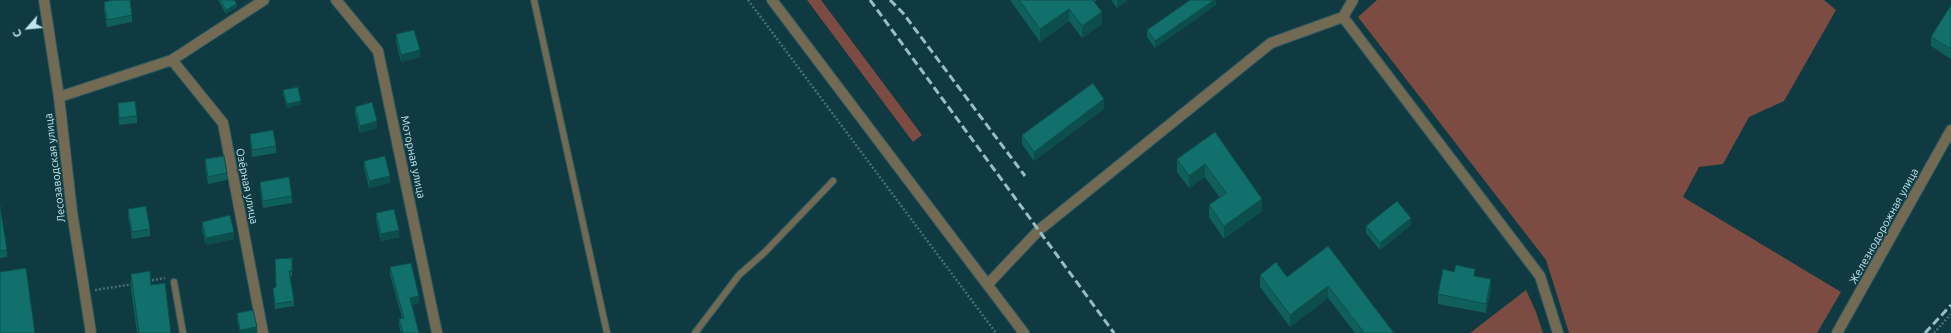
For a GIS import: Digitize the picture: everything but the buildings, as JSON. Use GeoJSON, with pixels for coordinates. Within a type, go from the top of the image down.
{"type":"FeatureCollection","features":[{"type":"Feature","properties":{"kind":"street","name":"Лесозаводская улица"},"geometry":{"type":"LineString","coordinates":[[44,0],[59,97],[72,212],[91,333]]}},
{"type":"Feature","properties":{"kind":"street"},"geometry":{"type":"LineString","coordinates":[[59,97],[172,60],[264,0]]}},
{"type":"Feature","properties":{"kind":"street","name":"Моторная улица"},"geometry":{"type":"LineString","coordinates":[[336,0],[378,51],[437,333]]}},
{"type":"Feature","properties":{"kind":"street"},"geometry":{"type":"LineString","coordinates":[[772,0],[1024,333]]}},
{"type":"Feature","properties":{"kind":"street"},"geometry":{"type":"LineString","coordinates":[[988,284],[1040,230],[1271,43],[1343,17],[1353,0]]}},
{"type":"Feature","properties":{"kind":"street"},"geometry":{"type":"LineString","coordinates":[[1343,17],[1540,276],[1558,333]]}},
{"type":"Feature","properties":{"kind":"street","name":"Озёрная улица"},"geometry":{"type":"LineString","coordinates":[[172,60],[223,123],[263,333]]}},
{"type":"Feature","properties":{"kind":"street","name":"Железнодорожная улица"},"geometry":{"type":"LineString","coordinates":[[1837,333],[1951,130]]}},
{"type":"Feature","properties":{"kind":"lane"},"geometry":{"type":"LineString","coordinates":[[534,0],[607,333]]}},
{"type":"Feature","properties":{"kind":"lane"},"geometry":{"type":"LineString","coordinates":[[695,333],[739,275],[765,252],[832,181]]}},
{"type":"Feature","properties":{"kind":"lane"},"geometry":{"type":"LineString","coordinates":[[174,282],[183,333]]}},
{"type":"Feature","properties":{"kind":"path"},"geometry":{"type":"LineString","coordinates":[[748,0],[996,333]]}},
{"type":"Feature","properties":{"kind":"path"},"geometry":{"type":"LineString","coordinates":[[145,282],[168,278],[174,282]]}},
{"type":"Feature","properties":{"kind":"path"},"geometry":{"type":"LineString","coordinates":[[85,291],[138,283]]}},
{"type":"Feature","properties":{"kind":"path"},"geometry":{"type":"LineString","coordinates":[[1934,333],[1951,314]]}},
{"type":"Feature","properties":{"kind":"shaded area"},"geometry":{"type":"Polygon","coordinates":[[[807,0],[821,0],[922,135],[913,142],[807,0]]]}},
{"type":"Feature","properties":{"kind":"shaded area"},"geometry":{"type":"Polygon","coordinates":[[[1377,0],[1824,0],[1836,10],[1784,101],[1749,117],[1723,164],[1699,167],[1683,197],[1841,292],[1817,333],[1569,333],[1546,260],[1358,17],[1377,0]]]}},
{"type":"Feature","properties":{"kind":"shaded area"},"geometry":{"type":"Polygon","coordinates":[[[1526,290],[1536,312],[1543,333],[1470,333],[1526,290]]]}},
{"type":"Feature","properties":{"kind":"railway"},"geometry":{"type":"LineString","coordinates":[[870,0],[1114,333]]}},
{"type":"Feature","properties":{"kind":"railway"},"geometry":{"type":"LineString","coordinates":[[890,0],[903,13],[1025,176]]}},
{"type":"Feature","properties":{"kind":"railway"},"geometry":{"type":"LineString","coordinates":[[1925,333],[1951,305]]}}]}
